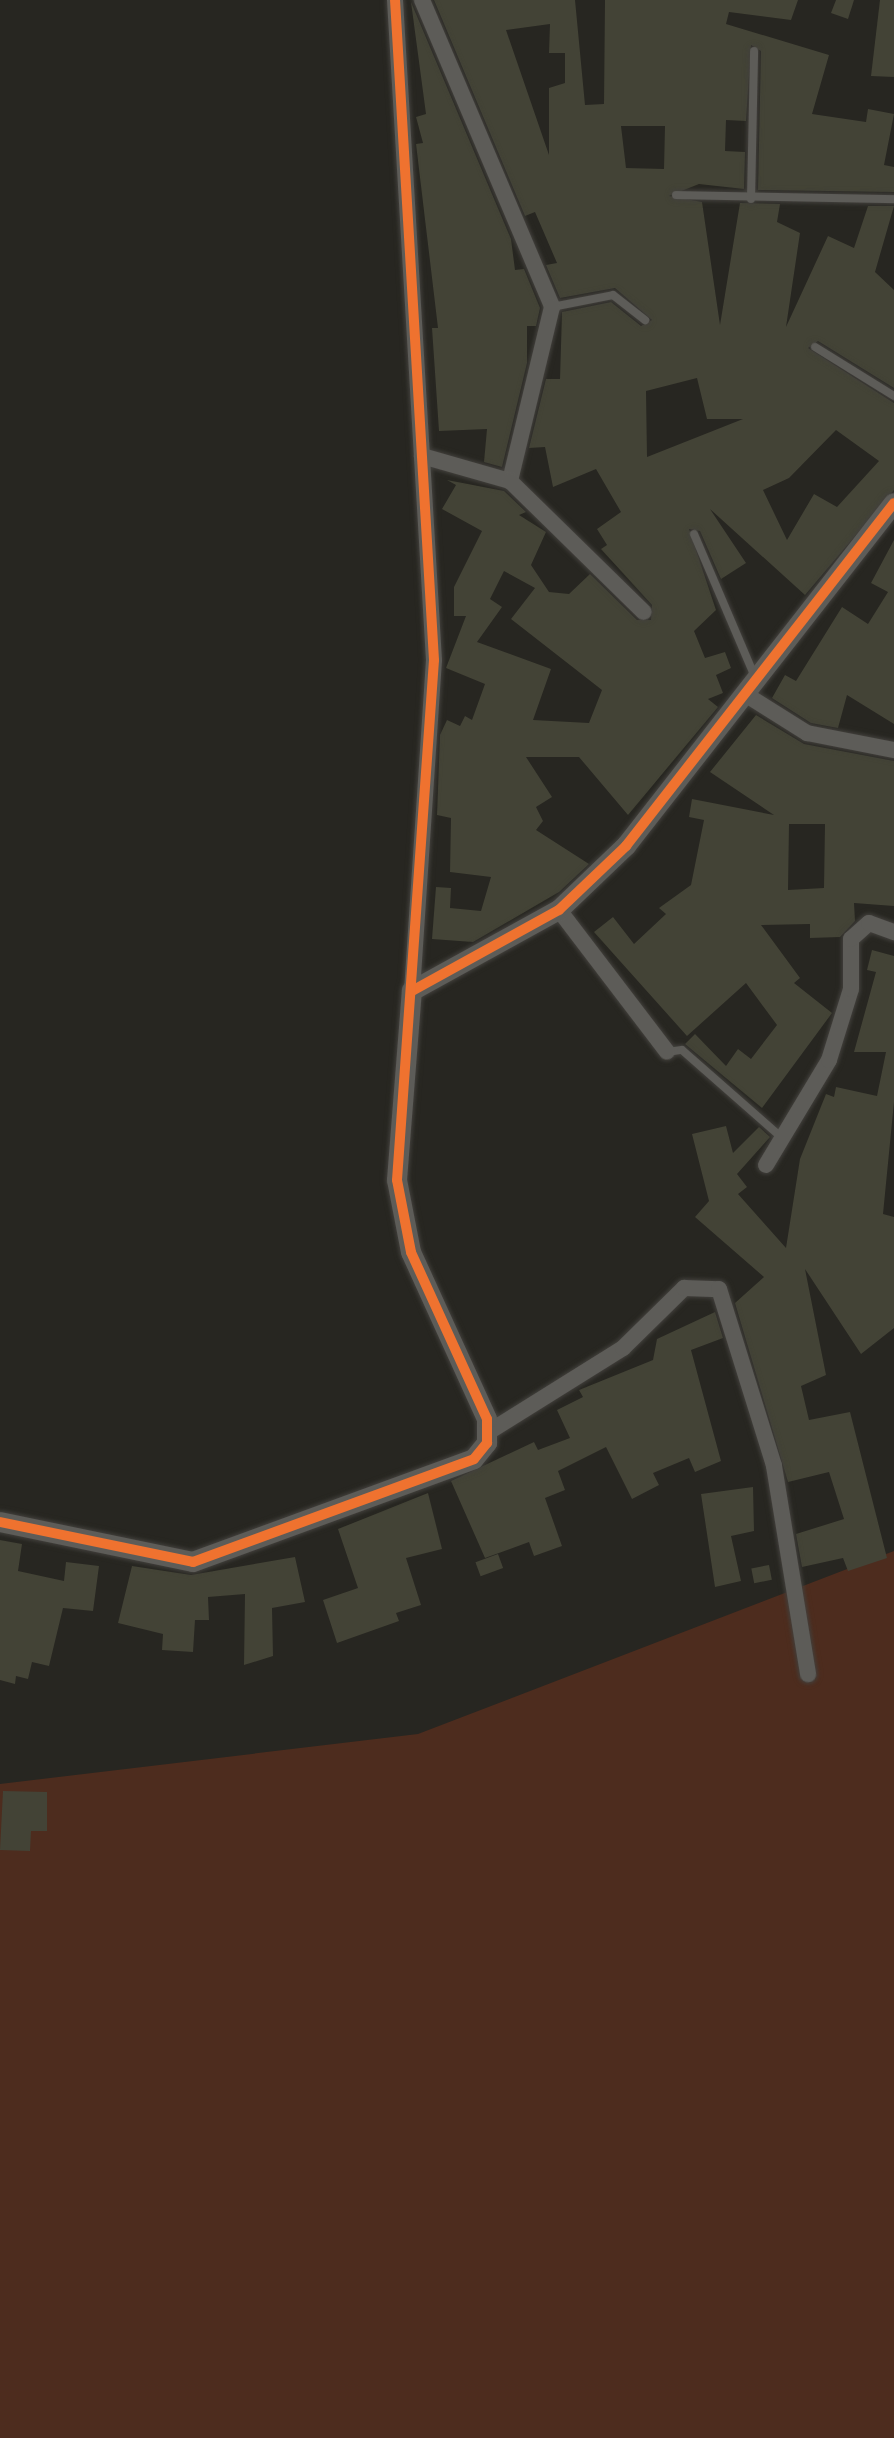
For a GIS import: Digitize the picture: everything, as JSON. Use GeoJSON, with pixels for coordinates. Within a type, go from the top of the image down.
{"type":"FeatureCollection","features":[{"type":"Feature","properties":{"kind":"street"},"geometry":{"type":"LineString","coordinates":[[395,0],[434,660],[397,1180],[411,1252],[487,1433]]}},
{"type":"Feature","properties":{"kind":"street"},"geometry":{"type":"LineString","coordinates":[[422,0],[552,307],[510,481]]}},
{"type":"Feature","properties":{"kind":"street"},"geometry":{"type":"LineString","coordinates":[[422,456],[510,481],[644,612]]}},
{"type":"Feature","properties":{"kind":"street"},"geometry":{"type":"LineString","coordinates":[[412,991],[559,910],[626,846],[753,690],[894,503]]}},
{"type":"Feature","properties":{"kind":"street"},"geometry":{"type":"LineString","coordinates":[[753,690],[807,733],[894,750]]}},
{"type":"Feature","properties":{"kind":"street"},"geometry":{"type":"LineString","coordinates":[[559,910],[667,1052]]}},
{"type":"Feature","properties":{"kind":"street"},"geometry":{"type":"LineString","coordinates":[[766,1165],[829,1060],[851,989],[851,939],[869,923],[894,932]]}},
{"type":"Feature","properties":{"kind":"street"},"geometry":{"type":"LineString","coordinates":[[0,1522],[193,1562],[474,1459],[487,1433],[623,1348],[684,1288],[719,1289],[774,1466],[808,1674]]}},
{"type":"Feature","properties":{"kind":"lane"},"geometry":{"type":"LineString","coordinates":[[751,199],[754,51]]}},
{"type":"Feature","properties":{"kind":"lane"},"geometry":{"type":"LineString","coordinates":[[676,195],[751,199],[894,199]]}},
{"type":"Feature","properties":{"kind":"lane"},"geometry":{"type":"LineString","coordinates":[[552,307],[613,295],[645,320]]}},
{"type":"Feature","properties":{"kind":"lane"},"geometry":{"type":"LineString","coordinates":[[815,347],[894,396]]}},
{"type":"Feature","properties":{"kind":"lane"},"geometry":{"type":"LineString","coordinates":[[694,534],[753,690]]}},
{"type":"Feature","properties":{"kind":"lane"},"geometry":{"type":"LineString","coordinates":[[667,1052],[682,1050],[782,1138]]}},
{"type":"Feature","properties":{"kind":"shaded area"},"geometry":{"type":"Polygon","coordinates":[[[894,1551],[894,2438],[0,2438],[0,1784],[418,1734],[894,1551]]]}},
{"type":"Feature","properties":{"kind":"building"},"geometry":{"type":"Polygon","coordinates":[[[434,0],[575,0],[585,105],[604,104],[605,0],[798,0],[791,20],[729,12],[726,24],[829,55],[812,114],[866,122],[868,109],[894,114],[884,165],[894,167],[894,192],[758,190],[761,51],[751,45],[746,121],[726,120],[725,151],[745,152],[744,189],[699,184],[669,196],[702,202],[720,325],[740,203],[780,204],[777,222],[800,233],[786,327],[828,236],[854,248],[868,206],[894,206],[875,272],[894,290],[894,388],[818,341],[808,348],[894,403],[894,490],[805,595],[710,509],[746,563],[721,579],[700,531],[689,529],[716,610],[694,631],[705,658],[725,652],[731,668],[716,675],[723,693],[708,699],[718,707],[628,815],[579,757],[526,757],[552,797],[536,807],[543,821],[536,830],[589,864],[559,892],[473,942],[432,939],[436,887],[451,888],[450,908],[481,911],[491,877],[450,872],[451,818],[437,815],[440,735],[447,720],[460,726],[465,716],[472,720],[485,684],[446,668],[466,616],[454,616],[454,587],[482,531],[442,509],[456,485],[447,480],[504,491],[526,512],[519,515],[546,532],[531,565],[549,592],[569,594],[590,574],[637,620],[651,620],[652,605],[601,549],[607,545],[597,529],[621,512],[596,469],[553,487],[545,447],[529,448],[546,379],[560,379],[562,312],[611,302],[641,326],[652,320],[615,288],[560,298],[546,265],[557,263],[535,212],[525,216],[434,0]],[[550,24],[506,30],[549,155],[549,88],[565,83],[565,53],[549,53],[550,24]],[[621,126],[626,168],[664,169],[665,126],[621,126]],[[697,378],[646,391],[647,457],[743,419],[707,419],[697,378]],[[836,430],[789,478],[763,490],[787,540],[814,494],[837,507],[879,461],[836,430]],[[504,571],[490,599],[502,607],[477,642],[551,669],[533,720],[589,723],[602,690],[511,619],[535,588],[504,571]]]}},
{"type":"Feature","properties":{"kind":"building"},"geometry":{"type":"Polygon","coordinates":[[[836,0],[854,0],[848,19],[831,13],[836,0]]]}},
{"type":"Feature","properties":{"kind":"building"},"geometry":{"type":"Polygon","coordinates":[[[880,0],[894,0],[894,77],[871,76],[880,0]]]}},
{"type":"Feature","properties":{"kind":"building"},"geometry":{"type":"Polygon","coordinates":[[[411,2],[511,239],[515,270],[524,269],[540,308],[536,326],[527,326],[527,363],[502,467],[484,462],[487,429],[439,431],[432,328],[438,328],[416,144],[423,143],[416,117],[426,114],[411,2]]]}},
{"type":"Feature","properties":{"kind":"building"},"geometry":{"type":"Polygon","coordinates":[[[894,540],[894,724],[847,695],[838,728],[811,723],[772,698],[785,675],[796,681],[842,607],[868,624],[888,592],[871,583],[894,540]]]}},
{"type":"Feature","properties":{"kind":"building"},"geometry":{"type":"Polygon","coordinates":[[[756,715],[804,744],[894,761],[894,906],[854,903],[855,921],[840,937],[810,938],[810,924],[761,925],[800,978],[794,983],[832,1013],[762,1108],[685,1044],[695,1034],[726,1066],[738,1049],[751,1059],[777,1025],[746,983],[687,1036],[594,932],[613,917],[634,944],[666,914],[659,908],[691,885],[704,820],[689,817],[692,799],[774,815],[710,772],[756,715]],[[789,824],[788,890],[824,888],[825,824],[789,824]]]}},
{"type":"Feature","properties":{"kind":"building"},"geometry":{"type":"Polygon","coordinates":[[[872,950],[894,956],[894,1102],[883,1214],[894,1217],[894,1328],[861,1354],[805,1269],[826,1375],[801,1386],[809,1420],[850,1412],[887,1558],[848,1571],[843,1558],[802,1567],[796,1534],[844,1519],[829,1472],[788,1482],[735,1303],[764,1277],[695,1217],[709,1201],[692,1134],[726,1126],[733,1153],[759,1127],[770,1137],[737,1174],[747,1187],[738,1194],[786,1248],[800,1159],[826,1094],[834,1097],[836,1087],[877,1096],[886,1052],[854,1052],[876,972],[867,970],[872,950]]]}},
{"type":"Feature","properties":{"kind":"building"},"geometry":{"type":"Polygon","coordinates":[[[715,1312],[723,1338],[691,1350],[721,1461],[695,1472],[689,1458],[653,1473],[659,1485],[632,1499],[606,1447],[558,1471],[565,1490],[545,1498],[562,1546],[534,1556],[529,1542],[485,1558],[451,1481],[534,1442],[538,1450],[570,1438],[557,1410],[583,1397],[579,1390],[653,1360],[657,1339],[715,1312]]]}},
{"type":"Feature","properties":{"kind":"building"},"geometry":{"type":"Polygon","coordinates":[[[753,1487],[754,1531],[731,1536],[741,1581],[715,1587],[701,1494],[753,1487]]]}},
{"type":"Feature","properties":{"kind":"building"},"geometry":{"type":"Polygon","coordinates":[[[428,1493],[442,1549],[406,1558],[421,1605],[396,1613],[399,1621],[337,1643],[323,1600],[358,1588],[338,1529],[428,1493]]]}},
{"type":"Feature","properties":{"kind":"building"},"geometry":{"type":"Polygon","coordinates":[[[0,1540],[22,1544],[18,1571],[64,1581],[66,1562],[99,1566],[93,1611],[63,1608],[49,1666],[32,1662],[28,1679],[16,1676],[15,1684],[0,1680],[0,1540]]]}},
{"type":"Feature","properties":{"kind":"building"},"geometry":{"type":"Polygon","coordinates":[[[498,1554],[503,1568],[481,1576],[475,1562],[498,1554]]]}},
{"type":"Feature","properties":{"kind":"building"},"geometry":{"type":"Polygon","coordinates":[[[295,1557],[305,1602],[272,1608],[273,1656],[244,1665],[245,1594],[208,1597],[209,1620],[195,1620],[193,1652],[162,1650],[163,1634],[118,1623],[132,1566],[191,1575],[295,1557]]]}},
{"type":"Feature","properties":{"kind":"building"},"geometry":{"type":"Polygon","coordinates":[[[769,1565],[772,1580],[754,1583],[751,1568],[769,1565]]]}},
{"type":"Feature","properties":{"kind":"building"},"geometry":{"type":"Polygon","coordinates":[[[3,1791],[47,1792],[47,1831],[31,1831],[30,1851],[0,1850],[3,1791]]]}},
{"type":"Feature","properties":{"kind":"cycle path"},"geometry":{"type":"LineString","coordinates":[[0,1522],[193,1562],[474,1459],[487,1443],[487,1419],[411,1252],[397,1180],[434,660],[395,0]]}},
{"type":"Feature","properties":{"kind":"cycle path"},"geometry":{"type":"LineString","coordinates":[[412,991],[559,910],[626,846],[894,503]]}}]}
